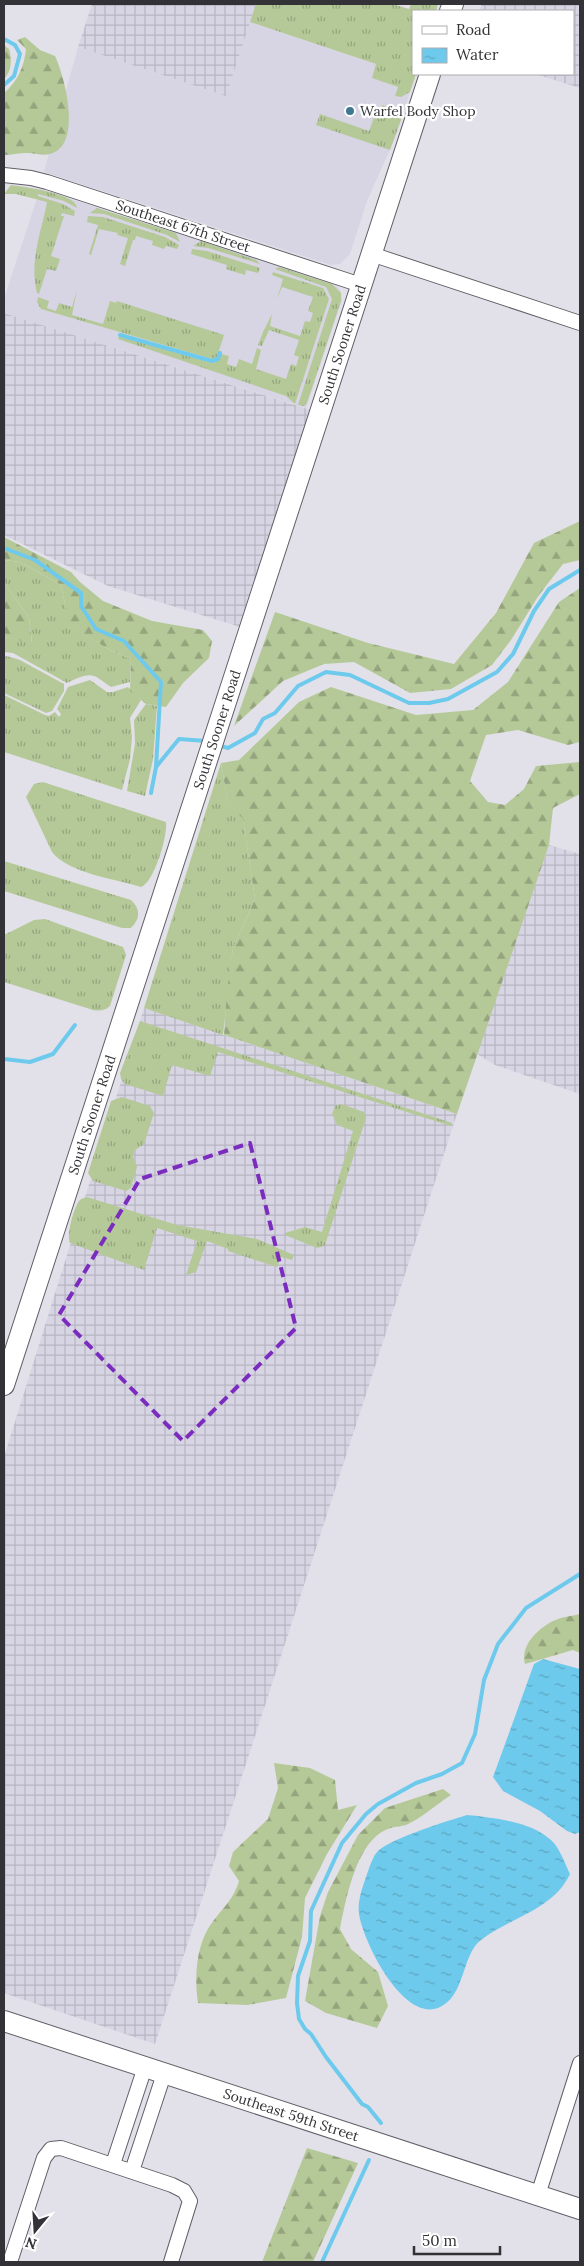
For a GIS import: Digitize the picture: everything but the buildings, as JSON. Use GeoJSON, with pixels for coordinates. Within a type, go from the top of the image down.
{"type":"FeatureCollection","features":[{"type":"Feature","properties":{"kind":"main road","name":"South Sooner Road"},"geometry":{"type":"LineString","coordinates":[[4,1385],[430,75]]}},
{"type":"Feature","properties":{"kind":"main road","name":"Southeast 59th Street"},"geometry":{"type":"LineString","coordinates":[[4,2021],[580,2208]]}},
{"type":"Feature","properties":{"kind":"street","name":"Southeast 67th Street"},"geometry":{"type":"LineString","coordinates":[[4,175],[47,182],[361,285]]}},
{"type":"Feature","properties":{"kind":"street"},"geometry":{"type":"LineString","coordinates":[[371,254],[580,323]]}},
{"type":"Feature","properties":{"kind":"street"},"geometry":{"type":"LineString","coordinates":[[538,2195],[580,2063]]}},
{"type":"Feature","properties":{"kind":"street"},"geometry":{"type":"LineString","coordinates":[[113,2164],[145,2067]]}},
{"type":"Feature","properties":{"kind":"street"},"geometry":{"type":"LineString","coordinates":[[132,2171],[164,2074]]}},
{"type":"Feature","properties":{"kind":"street"},"geometry":{"type":"LineString","coordinates":[[10,2262],[44,2158],[51,2149],[61,2148],[113,2164],[178,2188],[188,2196],[190,2201],[171,2262]]}},
{"type":"Feature","properties":{"kind":"highlighted area"},"geometry":{"type":"Polygon","coordinates":[[[250,1143],[296,1328],[183,1441],[59,1315],[140,1179],[250,1143]]]}},
{"type":"Feature","properties":{"kind":"shaded area"},"geometry":{"type":"Polygon","coordinates":[[[92,4],[256,4],[226,96],[78,47],[92,4]]]}},
{"type":"Feature","properties":{"kind":"shaded area"},"geometry":{"type":"Polygon","coordinates":[[[482,4],[580,4],[580,88],[538,75],[574,75],[574,10],[479,10],[482,4]]]}},
{"type":"Feature","properties":{"kind":"shaded area"},"geometry":{"type":"Polygon","coordinates":[[[250,22],[415,77],[395,138],[367,201],[350,254],[340,264],[331,265],[44,172],[78,47],[226,96],[250,22]]]}},
{"type":"Feature","properties":{"kind":"shaded area"},"geometry":{"type":"Polygon","coordinates":[[[40,189],[338,287],[342,300],[306,408],[4,313],[4,299],[40,189]]]}},
{"type":"Feature","properties":{"kind":"shaded area"},"geometry":{"type":"Polygon","coordinates":[[[4,313],[320,413],[250,630],[108,586],[4,535],[4,313]]]}},
{"type":"Feature","properties":{"kind":"shaded area"},"geometry":{"type":"Polygon","coordinates":[[[549,845],[580,854],[580,1094],[495,1065],[477,1054],[549,845]]]}},
{"type":"Feature","properties":{"kind":"shaded area"},"geometry":{"type":"Polygon","coordinates":[[[144,1008],[457,1114],[155,2044],[4,1993],[4,1457],[144,1008]]]}},
{"type":"Feature","properties":{"kind":"green space"},"geometry":{"type":"Polygon","coordinates":[[[256,4],[393,4],[409,9],[411,4],[438,4],[436,10],[412,10],[412,75],[416,75],[410,92],[401,97],[395,96],[398,87],[372,78],[376,64],[250,22],[256,4]]]}},
{"type":"Feature","properties":{"kind":"green space"},"geometry":{"type":"Polygon","coordinates":[[[25,37],[40,50],[55,56],[67,94],[69,125],[66,138],[60,148],[50,154],[4,155],[4,93],[17,79],[22,68],[26,49],[17,40],[25,37]]]}},
{"type":"Feature","properties":{"kind":"green space"},"geometry":{"type":"Polygon","coordinates":[[[4,45],[9,49],[11,61],[9,72],[4,79],[4,45]]]}},
{"type":"Feature","properties":{"kind":"green space"},"geometry":{"type":"Polygon","coordinates":[[[382,105],[396,111],[401,120],[390,150],[316,125],[320,114],[369,131],[375,115],[378,116],[382,105]]]}},
{"type":"Feature","properties":{"kind":"green space"},"geometry":{"type":"Polygon","coordinates":[[[11,185],[36,189],[65,197],[72,201],[77,208],[64,201],[38,194],[38,196],[63,204],[75,211],[74,216],[62,213],[61,216],[64,216],[51,256],[60,259],[56,271],[47,269],[39,294],[37,293],[34,270],[47,202],[16,194],[4,194],[11,185]]]}},
{"type":"Feature","properties":{"kind":"green space"},"geometry":{"type":"Polygon","coordinates":[[[97,208],[176,233],[180,242],[167,235],[104,214],[90,213],[97,208]]]}},
{"type":"Feature","properties":{"kind":"green space"},"geometry":{"type":"Polygon","coordinates":[[[88,216],[103,217],[165,237],[179,245],[177,249],[166,246],[164,249],[152,245],[153,241],[136,236],[125,266],[120,264],[128,238],[117,235],[118,233],[99,229],[91,255],[89,254],[98,225],[87,222],[88,216]]]}},
{"type":"Feature","properties":{"kind":"green space"},"geometry":{"type":"Polygon","coordinates":[[[201,241],[256,260],[260,264],[208,248],[193,246],[201,241]]]}},
{"type":"Feature","properties":{"kind":"green space"},"geometry":{"type":"Polygon","coordinates":[[[192,249],[207,251],[260,268],[258,273],[246,270],[245,275],[226,269],[227,265],[191,254],[192,249]]]}},
{"type":"Feature","properties":{"kind":"green space"},"geometry":{"type":"Polygon","coordinates":[[[279,267],[332,284],[341,293],[341,301],[307,403],[304,406],[298,405],[332,299],[326,287],[275,269],[279,267]]]}},
{"type":"Feature","properties":{"kind":"green space"},"geometry":{"type":"Polygon","coordinates":[[[273,272],[323,288],[329,299],[295,404],[286,396],[118,339],[119,336],[212,363],[219,360],[221,354],[229,356],[227,364],[236,367],[239,359],[252,364],[257,348],[261,350],[256,369],[286,379],[291,364],[296,366],[299,357],[294,355],[299,340],[269,330],[262,346],[258,345],[272,314],[270,326],[300,336],[305,321],[310,322],[313,313],[308,311],[313,297],[282,287],[277,299],[283,279],[272,275],[273,272]]]}},
{"type":"Feature","properties":{"kind":"green space"},"geometry":{"type":"Polygon","coordinates":[[[77,290],[72,315],[103,324],[110,301],[116,303],[117,301],[224,335],[217,357],[212,359],[41,309],[37,302],[38,297],[49,301],[47,308],[56,311],[59,303],[72,307],[77,290]]]}},
{"type":"Feature","properties":{"kind":"green space"},"geometry":{"type":"Polygon","coordinates":[[[580,521],[580,560],[563,564],[539,595],[511,640],[492,665],[451,689],[410,693],[354,662],[324,664],[283,681],[234,726],[275,612],[368,643],[454,664],[496,613],[534,543],[580,521]]]}},
{"type":"Feature","properties":{"kind":"green space"},"geometry":{"type":"Polygon","coordinates":[[[4,537],[71,572],[103,601],[152,621],[203,630],[212,641],[209,658],[183,683],[166,707],[146,704],[130,691],[131,659],[110,650],[65,623],[65,604],[61,585],[20,562],[4,560],[4,537]]]}},
{"type":"Feature","properties":{"kind":"green space"},"geometry":{"type":"Polygon","coordinates":[[[4,560],[20,562],[61,585],[66,623],[110,650],[131,659],[130,682],[111,687],[91,675],[82,676],[67,683],[13,653],[4,652],[4,637],[32,642],[29,618],[4,582],[4,560]]]}},
{"type":"Feature","properties":{"kind":"green space"},"geometry":{"type":"Polygon","coordinates":[[[4,582],[29,618],[32,643],[4,637],[4,582]]]}},
{"type":"Feature","properties":{"kind":"green space"},"geometry":{"type":"Polygon","coordinates":[[[580,588],[580,742],[568,745],[518,730],[486,735],[470,781],[488,802],[505,805],[524,789],[536,766],[580,762],[580,794],[553,808],[549,845],[457,1114],[224,1035],[227,990],[233,948],[255,899],[243,819],[228,803],[221,763],[239,760],[299,702],[331,687],[416,715],[473,710],[508,682],[559,602],[580,588]]]}},
{"type":"Feature","properties":{"kind":"green space"},"geometry":{"type":"Polygon","coordinates":[[[7,656],[20,660],[64,684],[64,691],[52,711],[46,713],[4,693],[4,657],[7,656]]]}},
{"type":"Feature","properties":{"kind":"green space"},"geometry":{"type":"Polygon","coordinates":[[[90,680],[107,692],[128,687],[141,700],[130,718],[132,737],[130,759],[122,790],[4,752],[4,695],[45,715],[49,716],[55,712],[59,717],[61,714],[57,709],[68,687],[90,680]]]}},
{"type":"Feature","properties":{"kind":"green space"},"geometry":{"type":"Polygon","coordinates":[[[146,704],[157,706],[153,759],[145,796],[127,791],[135,744],[134,720],[146,704]]]}},
{"type":"Feature","properties":{"kind":"green space"},"geometry":{"type":"Polygon","coordinates":[[[221,763],[228,802],[243,818],[255,899],[233,948],[223,1035],[144,1008],[221,763]]]}},
{"type":"Feature","properties":{"kind":"green space"},"geometry":{"type":"Polygon","coordinates":[[[43,782],[166,822],[165,837],[159,858],[146,884],[141,887],[93,874],[80,870],[59,859],[52,852],[26,797],[34,784],[43,782]]]}},
{"type":"Feature","properties":{"kind":"green space"},"geometry":{"type":"Polygon","coordinates":[[[4,861],[131,900],[138,910],[138,918],[131,928],[122,928],[4,891],[4,861]]]}},
{"type":"Feature","properties":{"kind":"green space"},"geometry":{"type":"Polygon","coordinates":[[[45,919],[123,947],[126,955],[108,1008],[93,1010],[4,982],[4,935],[34,920],[45,919]]]}},
{"type":"Feature","properties":{"kind":"green space"},"geometry":{"type":"Polygon","coordinates":[[[140,1021],[452,1123],[451,1126],[218,1052],[210,1076],[172,1065],[163,1096],[125,1084],[121,1079],[120,1073],[140,1021]]]}},
{"type":"Feature","properties":{"kind":"green space"},"geometry":{"type":"Polygon","coordinates":[[[122,1097],[150,1106],[154,1113],[144,1144],[135,1150],[133,1156],[137,1167],[131,1188],[126,1191],[93,1181],[88,1173],[111,1101],[122,1097]]]}},
{"type":"Feature","properties":{"kind":"green space"},"geometry":{"type":"Polygon","coordinates":[[[341,1104],[364,1112],[366,1118],[326,1242],[324,1246],[317,1248],[285,1235],[285,1233],[305,1227],[322,1232],[353,1131],[337,1125],[332,1114],[335,1106],[341,1104]]]}},
{"type":"Feature","properties":{"kind":"green space"},"geometry":{"type":"Polygon","coordinates":[[[87,1197],[177,1225],[257,1239],[294,1255],[292,1260],[281,1257],[277,1267],[228,1251],[228,1249],[207,1241],[196,1272],[186,1275],[197,1241],[157,1228],[144,1270],[70,1243],[71,1221],[75,1208],[80,1200],[87,1197]]]}},
{"type":"Feature","properties":{"kind":"green space"},"geometry":{"type":"Polygon","coordinates":[[[580,1614],[580,1653],[573,1650],[525,1664],[524,1657],[527,1645],[536,1633],[553,1621],[580,1614]]]}},
{"type":"Feature","properties":{"kind":"green space"},"geometry":{"type":"Polygon","coordinates":[[[274,1763],[310,1768],[335,1780],[338,1810],[357,1805],[327,1854],[305,1898],[302,1937],[286,1998],[247,2005],[198,2003],[196,1982],[203,1938],[237,1887],[239,1881],[229,1866],[233,1852],[268,1819],[278,1788],[274,1763]]]}},
{"type":"Feature","properties":{"kind":"green space"},"geometry":{"type":"Polygon","coordinates":[[[443,1789],[451,1795],[415,1820],[405,1825],[388,1829],[377,1836],[360,1858],[349,1888],[340,1929],[351,1949],[378,1972],[388,2006],[377,2028],[326,2013],[305,2001],[320,1916],[328,1892],[358,1835],[385,1808],[443,1789]]]}},
{"type":"Feature","properties":{"kind":"green space"},"geometry":{"type":"Polygon","coordinates":[[[307,2148],[358,2163],[313,2262],[262,2262],[307,2148]]]}},
{"type":"Feature","properties":{"kind":"water"},"geometry":{"type":"Polygon","coordinates":[[[543,1659],[580,1669],[580,1832],[575,1834],[567,1831],[540,1811],[503,1791],[493,1777],[534,1664],[543,1659]]]}},
{"type":"Feature","properties":{"kind":"water"},"geometry":{"type":"Polygon","coordinates":[[[467,1815],[512,1822],[533,1828],[551,1840],[557,1847],[570,1874],[563,1886],[542,1905],[481,1940],[470,1955],[454,1995],[447,2003],[438,2008],[424,2009],[411,2003],[398,1991],[376,1959],[359,1914],[362,1889],[371,1864],[379,1850],[408,1835],[467,1815]]]}},
{"type":"Feature","properties":{"kind":"waterway"},"geometry":{"type":"LineString","coordinates":[[4,39],[15,45],[20,54],[14,76],[4,85]]}},
{"type":"Feature","properties":{"kind":"waterway"},"geometry":{"type":"LineString","coordinates":[[120,335],[212,361],[218,359],[220,353]]}},
{"type":"Feature","properties":{"kind":"waterway"},"geometry":{"type":"LineString","coordinates":[[4,548],[35,560],[81,593],[81,606],[96,629],[124,641],[161,682],[156,767],[151,793]]}},
{"type":"Feature","properties":{"kind":"waterway"},"geometry":{"type":"LineString","coordinates":[[217,745],[228,748],[255,733],[263,719],[275,713],[298,686],[326,672],[350,675],[409,703],[429,703],[448,699],[497,672],[513,654],[534,611],[549,589],[580,570]]}},
{"type":"Feature","properties":{"kind":"waterway"},"geometry":{"type":"LineString","coordinates":[[156,767],[179,739],[206,741]]}},
{"type":"Feature","properties":{"kind":"waterway"},"geometry":{"type":"LineString","coordinates":[[4,1059],[30,1062],[53,1054],[75,1025]]}},
{"type":"Feature","properties":{"kind":"waterway"},"geometry":{"type":"LineString","coordinates":[[381,2123],[368,2107],[362,2104],[299,2019],[297,2003],[298,1976],[310,1941],[311,1911],[342,1843],[366,1814],[378,1804],[416,1783],[442,1774],[462,1763],[475,1734],[484,1680],[498,1644],[526,1608],[580,1574]]}},
{"type":"Feature","properties":{"kind":"waterway"},"geometry":{"type":"LineString","coordinates":[[322,2262],[369,2160]]}},
{"type":"Feature","properties":{"kind":"place","name":"Warfel Body Shop"},"geometry":{"type":"Point","coordinates":[350,111]}}]}
